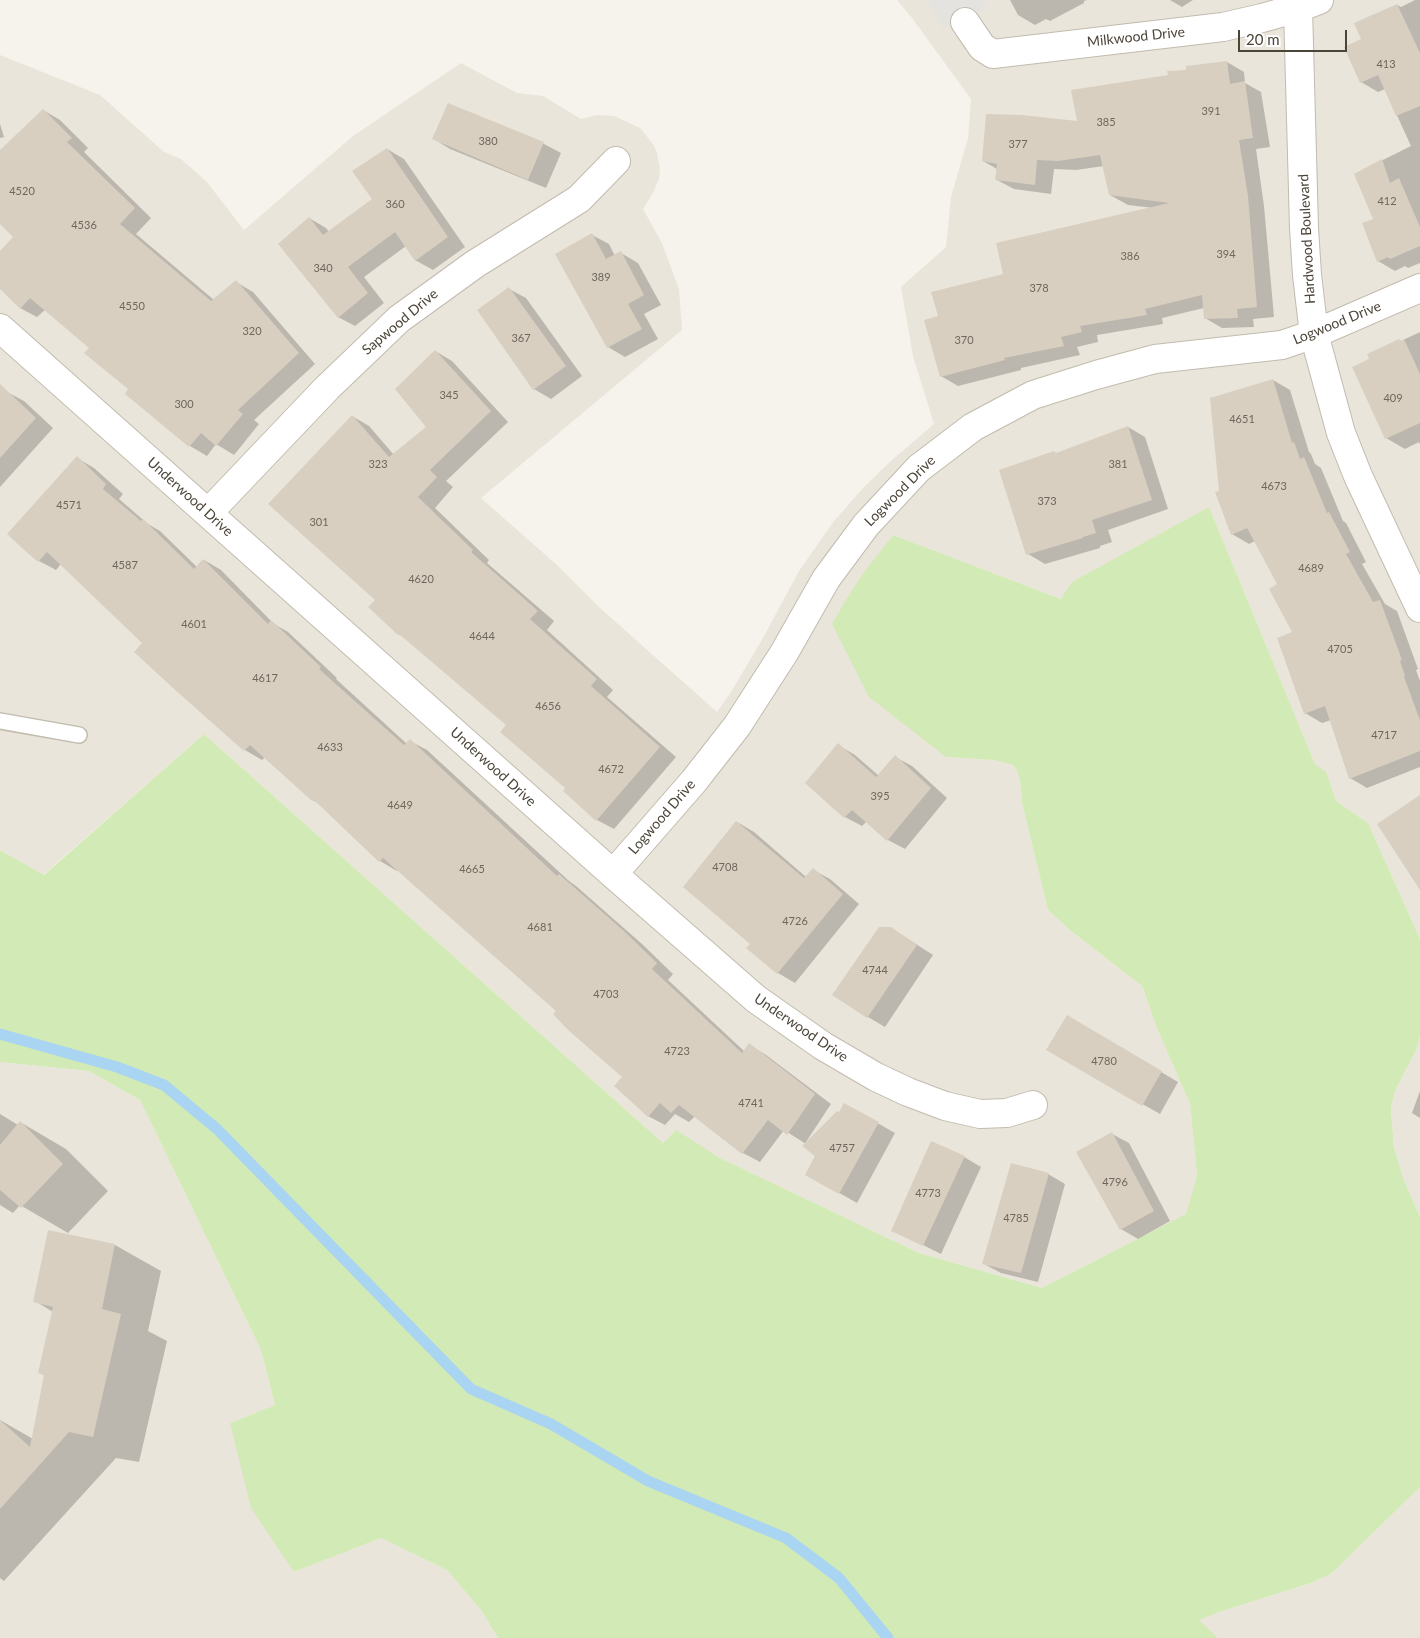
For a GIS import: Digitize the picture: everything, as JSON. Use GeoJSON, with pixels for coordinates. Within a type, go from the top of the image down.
{"type":"FeatureCollection","features":[{"type":"Feature","properties":{"kind":"street","name":"Milkwood Drive"},"geometry":{"type":"LineString","coordinates":[[965,22],[982,47],[993,54],[1224,27],[1304,3]]}},
{"type":"Feature","properties":{"kind":"street","name":"Hardwood Boulevard"},"geometry":{"type":"LineString","coordinates":[[1304,3],[1304,228],[1314,334],[1341,433],[1358,476],[1420,608]]}},
{"type":"Feature","properties":{"kind":"street","name":"Sapwood Drive"},"geometry":{"type":"LineString","coordinates":[[208,513],[327,388],[398,319],[475,264],[579,199],[616,161]]}},
{"type":"Feature","properties":{"kind":"street","name":"Logwood Drive"},"geometry":{"type":"LineString","coordinates":[[613,874],[694,781],[737,726],[784,653],[826,579],[860,532],[919,468],[944,448],[973,427],[1033,395],[1096,374],[1155,359],[1282,345],[1314,334],[1420,288]]}},
{"type":"Feature","properties":{"kind":"street","name":"Underwood Drive"},"geometry":{"type":"LineString","coordinates":[[0,328],[756,999],[822,1046],[876,1077],[908,1092],[945,1106],[980,1114],[1006,1113],[1033,1105]]}},
{"type":"Feature","properties":{"kind":"lane"},"geometry":{"type":"LineString","coordinates":[[0,721],[79,735]]}},
{"type":"Feature","properties":{"kind":"shaded area"},"geometry":{"type":"Polygon","coordinates":[[[897,0],[1420,0],[1420,939],[1368,823],[1336,801],[1326,773],[1315,764],[1209,507],[1061,599],[893,535],[847,598],[946,757],[993,760],[1013,765],[1020,779],[1022,803],[1048,910],[1071,931],[1142,986],[1157,1028],[1190,1104],[1197,1175],[1186,1214],[1042,1288],[919,1253],[720,1158],[676,1131],[663,1143],[204,734],[43,875],[0,850],[0,55],[100,95],[164,152],[181,159],[207,182],[244,230],[353,136],[461,63],[517,93],[543,96],[581,119],[597,115],[614,116],[640,128],[653,144],[657,153],[660,170],[659,179],[653,193],[643,209],[662,243],[679,289],[682,330],[481,498],[558,566],[600,608],[717,712],[763,638],[799,571],[834,521],[865,486],[934,424],[913,356],[901,287],[946,247],[951,197],[968,138],[971,99],[897,0]]]}},
{"type":"Feature","properties":{"kind":"shaded area"},"geometry":{"type":"Polygon","coordinates":[[[927,0],[984,0],[988,9],[943,29],[927,0]]]}},
{"type":"Feature","properties":{"kind":"shaded area"},"geometry":{"type":"Polygon","coordinates":[[[1420,1037],[1420,1217],[1403,1178],[1394,1147],[1391,1108],[1395,1091],[1416,1050],[1420,1037]]]}},
{"type":"Feature","properties":{"kind":"shaded area"},"geometry":{"type":"Polygon","coordinates":[[[0,1062],[89,1071],[140,1100],[261,1350],[275,1405],[230,1423],[294,1572],[381,1538],[447,1570],[481,1610],[498,1638],[0,1638],[0,1062]]]}},
{"type":"Feature","properties":{"kind":"shaded area"},"geometry":{"type":"Polygon","coordinates":[[[1420,1487],[1420,1638],[1218,1638],[1198,1620],[1311,1583],[1331,1574],[1420,1487]]]}},
{"type":"Feature","properties":{"kind":"green space"},"geometry":{"type":"Polygon","coordinates":[[[1209,507],[1315,764],[1326,772],[1336,801],[1368,823],[1420,939],[1420,1037],[1416,1050],[1395,1091],[1391,1108],[1394,1147],[1403,1178],[1420,1217],[1420,1487],[1331,1574],[1311,1583],[1199,1620],[1218,1638],[498,1638],[481,1610],[447,1570],[381,1538],[294,1572],[251,1508],[230,1423],[275,1405],[261,1350],[140,1100],[89,1071],[0,1062],[0,850],[44,875],[204,734],[663,1143],[676,1130],[720,1158],[919,1253],[1042,1288],[1186,1214],[1197,1175],[1190,1104],[1157,1028],[1142,986],[1071,931],[1048,910],[1022,803],[1020,779],[1013,765],[993,760],[946,757],[869,697],[832,624],[864,572],[893,535],[1061,599],[1072,582],[1209,507]]]}},
{"type":"Feature","properties":{"kind":"building"},"geometry":{"type":"Polygon","coordinates":[[[1397,4],[1420,53],[1420,106],[1396,116],[1378,75],[1360,83],[1344,47],[1361,39],[1354,23],[1397,4]]]}},
{"type":"Feature","properties":{"kind":"building"},"geometry":{"type":"Polygon","coordinates":[[[1227,61],[1230,84],[1245,81],[1253,138],[1239,140],[1248,196],[1257,307],[1237,309],[1238,318],[1204,319],[1202,295],[1145,309],[1147,315],[1080,326],[1082,332],[1061,337],[1064,346],[1004,358],[1005,360],[940,377],[924,320],[938,316],[931,292],[1003,274],[996,243],[1169,203],[1109,195],[1100,155],[1058,161],[1037,160],[1035,185],[995,180],[997,164],[982,161],[986,114],[1022,115],[1077,121],[1071,90],[1168,75],[1167,71],[1186,70],[1186,66],[1227,61]]]}},
{"type":"Feature","properties":{"kind":"building"},"geometry":{"type":"Polygon","coordinates":[[[448,103],[544,142],[528,180],[432,139],[448,103]]]}},
{"type":"Feature","properties":{"kind":"building"},"geometry":{"type":"Polygon","coordinates":[[[43,109],[72,138],[67,142],[135,208],[120,224],[211,301],[236,280],[299,353],[238,410],[243,414],[216,446],[201,433],[189,447],[125,394],[128,389],[84,353],[89,348],[30,298],[20,309],[0,289],[0,251],[13,237],[0,224],[0,150],[43,109]]]}},
{"type":"Feature","properties":{"kind":"building"},"geometry":{"type":"Polygon","coordinates":[[[387,148],[448,237],[415,261],[395,232],[348,267],[368,293],[338,318],[278,244],[309,217],[323,235],[372,199],[352,171],[387,148]]]}},
{"type":"Feature","properties":{"kind":"building"},"geometry":{"type":"Polygon","coordinates":[[[1382,159],[1390,183],[1399,178],[1420,227],[1420,246],[1390,259],[1388,257],[1377,262],[1362,223],[1373,219],[1354,174],[1382,159]]]}},
{"type":"Feature","properties":{"kind":"building"},"geometry":{"type":"Polygon","coordinates":[[[592,233],[606,259],[621,251],[644,295],[628,304],[642,329],[607,348],[555,254],[592,233]]]}},
{"type":"Feature","properties":{"kind":"building"},"geometry":{"type":"Polygon","coordinates":[[[509,287],[566,366],[533,390],[477,310],[509,287]]]}},
{"type":"Feature","properties":{"kind":"building"},"geometry":{"type":"Polygon","coordinates":[[[1399,339],[1401,341],[1404,339],[1420,374],[1420,423],[1385,439],[1352,367],[1369,359],[1367,354],[1399,339]]]}},
{"type":"Feature","properties":{"kind":"building"},"geometry":{"type":"Polygon","coordinates":[[[435,350],[491,411],[430,470],[437,477],[418,497],[473,550],[471,552],[538,611],[530,619],[597,679],[591,686],[660,747],[596,821],[563,791],[565,788],[500,732],[506,725],[398,635],[368,607],[375,600],[268,504],[352,415],[389,457],[426,427],[395,389],[435,350]]]}},
{"type":"Feature","properties":{"kind":"building"},"geometry":{"type":"Polygon","coordinates":[[[1273,379],[1292,443],[1294,442],[1300,459],[1304,457],[1327,513],[1329,512],[1350,552],[1346,554],[1373,602],[1380,600],[1402,660],[1400,661],[1404,677],[1420,720],[1420,751],[1349,779],[1325,706],[1304,714],[1277,638],[1292,632],[1269,589],[1277,584],[1247,528],[1231,535],[1215,492],[1219,491],[1210,398],[1273,379]]]}},
{"type":"Feature","properties":{"kind":"building"},"geometry":{"type":"Polygon","coordinates":[[[0,384],[36,418],[0,458],[0,384]]]}},
{"type":"Feature","properties":{"kind":"building"},"geometry":{"type":"Polygon","coordinates":[[[1128,426],[1152,500],[1092,520],[1096,533],[1026,555],[999,470],[1054,451],[1056,453],[1128,426]]]}},
{"type":"Feature","properties":{"kind":"building"},"geometry":{"type":"Polygon","coordinates":[[[77,456],[106,484],[103,489],[141,521],[143,519],[194,569],[203,559],[268,624],[271,620],[321,667],[319,669],[404,745],[410,739],[557,876],[559,874],[625,932],[657,963],[652,969],[742,1053],[749,1043],[815,1094],[787,1135],[768,1120],[742,1154],[679,1105],[671,1113],[660,1103],[648,1117],[614,1086],[622,1077],[567,1029],[553,1014],[556,1011],[383,858],[379,862],[314,800],[312,801],[250,745],[244,751],[173,688],[134,652],[142,643],[47,552],[38,562],[7,534],[77,456]]]}},
{"type":"Feature","properties":{"kind":"building"},"geometry":{"type":"Polygon","coordinates":[[[838,743],[876,777],[895,755],[931,788],[887,841],[852,810],[844,818],[805,783],[838,743]]]}},
{"type":"Feature","properties":{"kind":"building"},"geometry":{"type":"Polygon","coordinates":[[[1420,795],[1420,890],[1377,824],[1420,795]]]}},
{"type":"Feature","properties":{"kind":"building"},"geometry":{"type":"Polygon","coordinates":[[[736,821],[804,878],[813,868],[843,894],[777,974],[746,948],[750,944],[683,887],[736,821]]]}},
{"type":"Feature","properties":{"kind":"building"},"geometry":{"type":"Polygon","coordinates":[[[879,927],[891,927],[917,945],[867,1018],[832,995],[879,927]]]}},
{"type":"Feature","properties":{"kind":"building"},"geometry":{"type":"Polygon","coordinates":[[[1067,1015],[1162,1071],[1142,1106],[1046,1050],[1067,1015]]]}},
{"type":"Feature","properties":{"kind":"building"},"geometry":{"type":"Polygon","coordinates":[[[844,1103],[879,1122],[839,1194],[805,1175],[815,1156],[802,1146],[837,1111],[839,1112],[844,1103]]]}},
{"type":"Feature","properties":{"kind":"building"},"geometry":{"type":"Polygon","coordinates":[[[20,1121],[63,1164],[21,1208],[0,1190],[0,1145],[20,1121]]]}},
{"type":"Feature","properties":{"kind":"building"},"geometry":{"type":"Polygon","coordinates":[[[1112,1132],[1154,1211],[1120,1230],[1076,1152],[1112,1132]]]}},
{"type":"Feature","properties":{"kind":"building"},"geometry":{"type":"Polygon","coordinates":[[[931,1141],[965,1156],[923,1246],[891,1231],[931,1141]]]}},
{"type":"Feature","properties":{"kind":"building"},"geometry":{"type":"Polygon","coordinates":[[[1011,1163],[1049,1173],[1021,1273],[982,1264],[1011,1163]]]}},
{"type":"Feature","properties":{"kind":"building"},"geometry":{"type":"Polygon","coordinates":[[[48,1230],[115,1244],[102,1309],[121,1314],[93,1437],[69,1432],[0,1509],[0,1420],[30,1447],[44,1375],[38,1373],[53,1307],[33,1302],[48,1230]]]}},
{"type":"Feature","properties":{"kind":"waterway"},"geometry":{"type":"LineString","coordinates":[[0,1034],[117,1067],[164,1085],[217,1129],[471,1389],[551,1424],[648,1481],[786,1538],[839,1578],[888,1638]]}}]}
